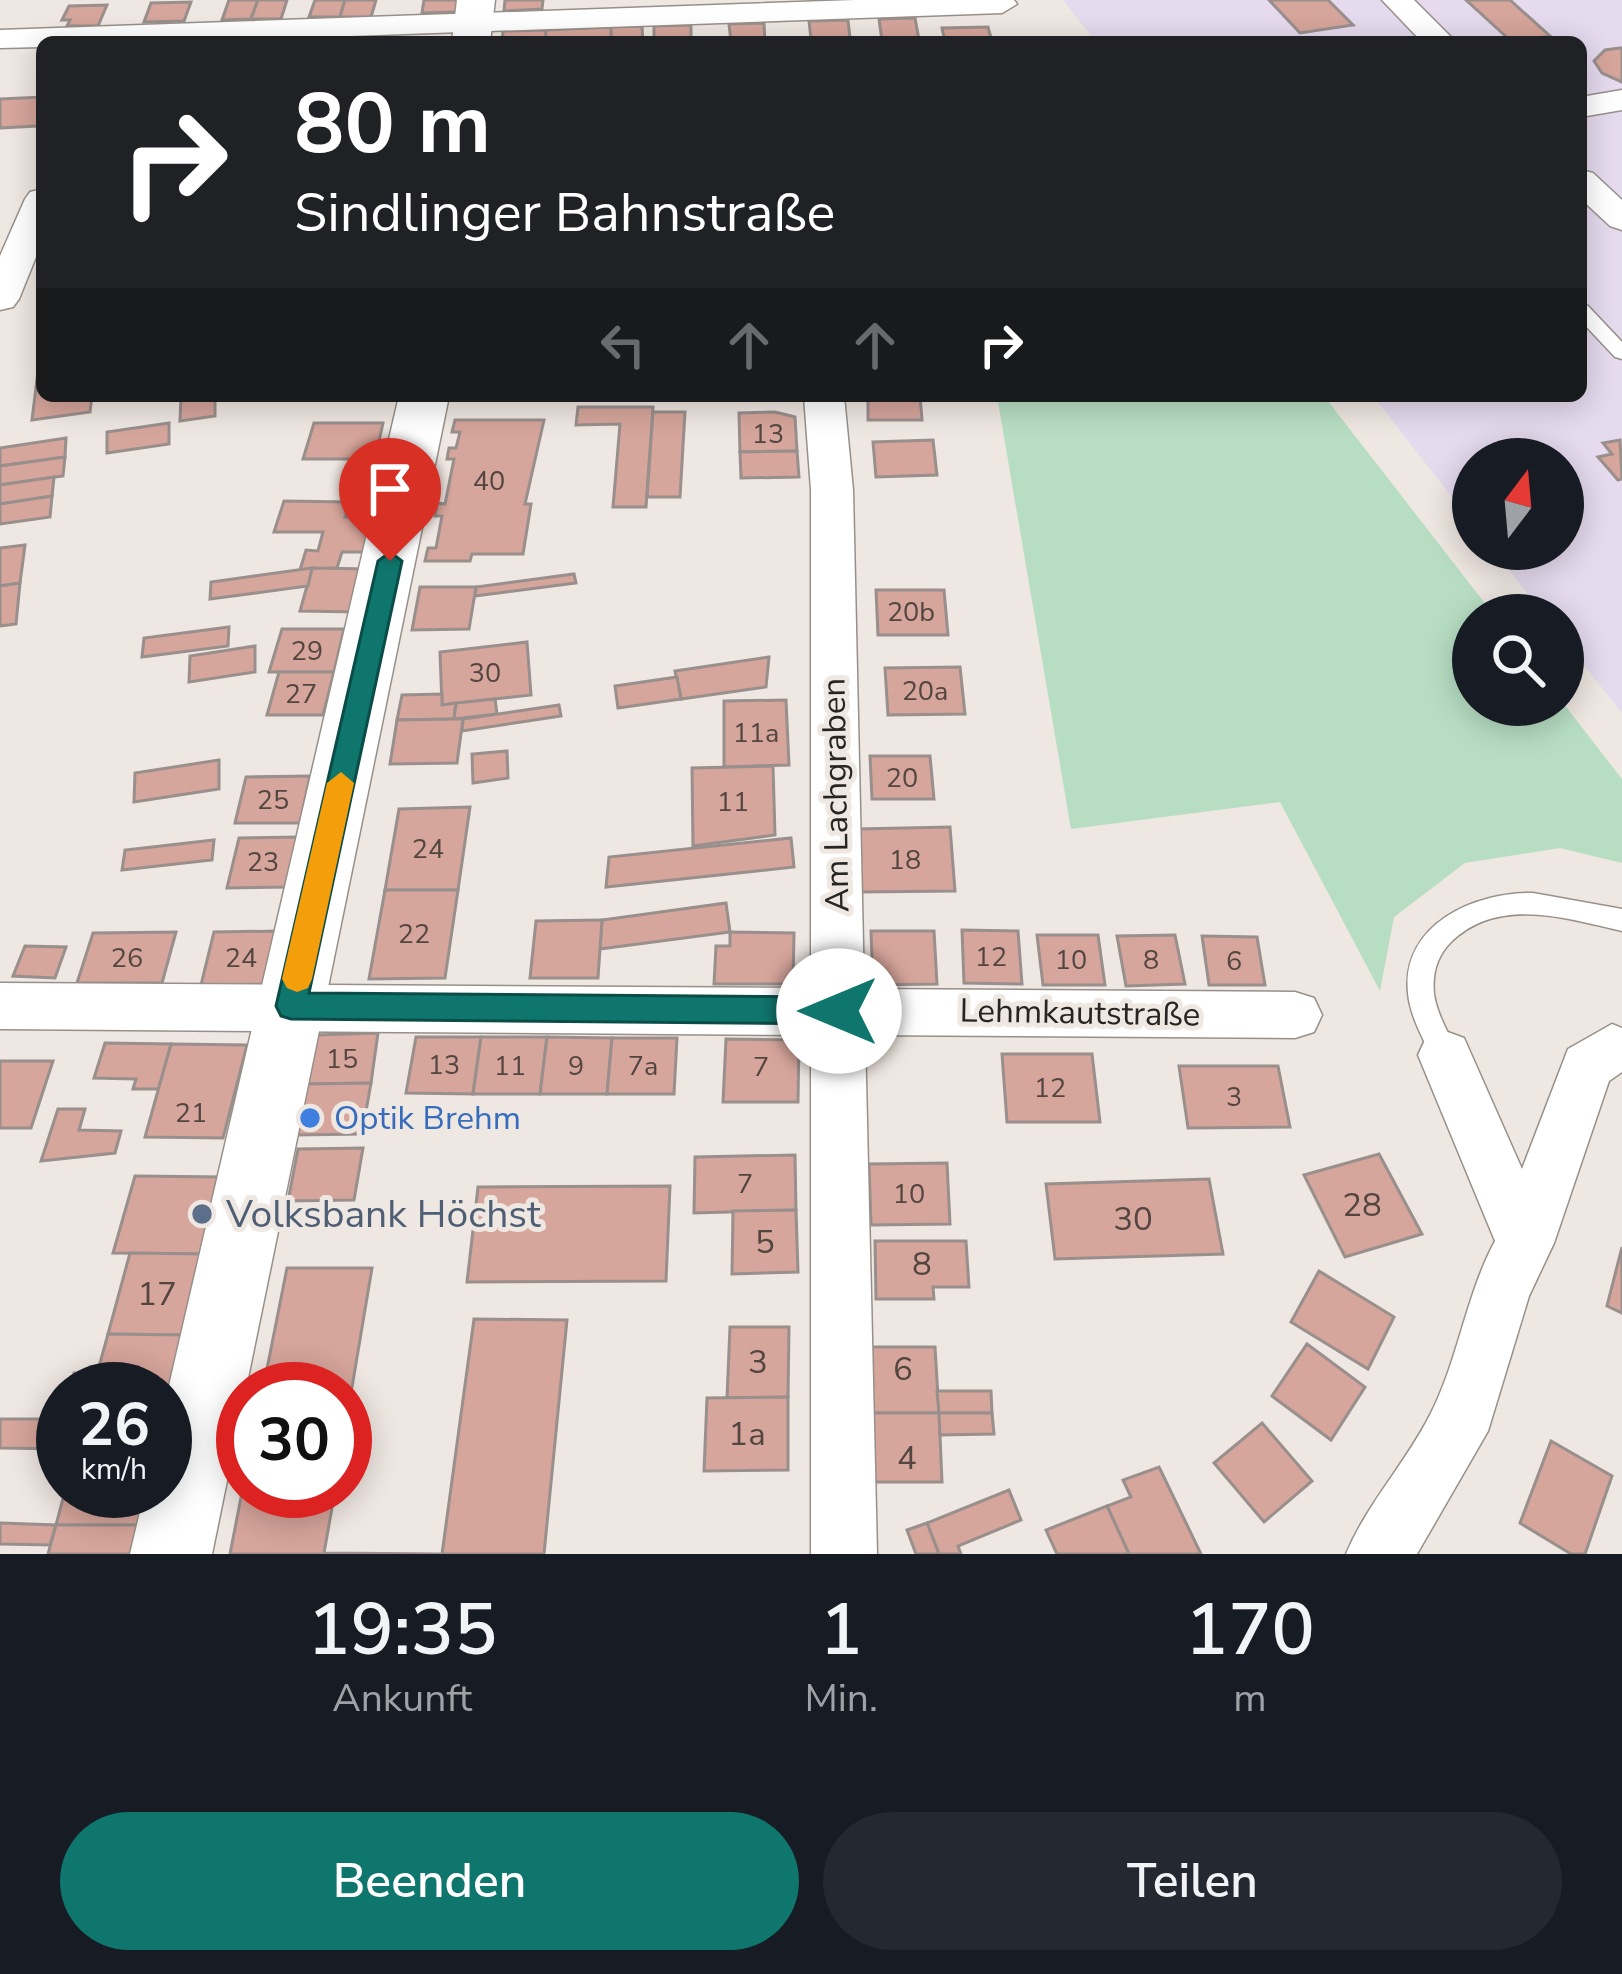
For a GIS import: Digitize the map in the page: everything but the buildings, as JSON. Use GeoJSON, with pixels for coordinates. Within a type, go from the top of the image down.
{"type":"FeatureCollection","features":[{"type":"Feature","properties":{"kind":"street"},"geometry":{"type":"LineString","coordinates":[[110,36],[126,0]]}},
{"type":"Feature","properties":{"kind":"street"},"geometry":{"type":"LineString","coordinates":[[1397,0],[1434,36]]}},
{"type":"Feature","properties":{"kind":"street"},"geometry":{"type":"LineString","coordinates":[[133,36],[473,21],[785,18],[1002,4]]}},
{"type":"Feature","properties":{"kind":"street"},"geometry":{"type":"LineString","coordinates":[[0,39],[36,38]]}},
{"type":"Feature","properties":{"kind":"street"},"geometry":{"type":"LineString","coordinates":[[1587,106],[1622,100]]}},
{"type":"Feature","properties":{"kind":"street"},"geometry":{"type":"LineString","coordinates":[[1587,187],[1622,219]]}},
{"type":"Feature","properties":{"kind":"street"},"geometry":{"type":"LineString","coordinates":[[0,299],[36,213]]}},
{"type":"Feature","properties":{"kind":"street"},"geometry":{"type":"LineString","coordinates":[[171,1554],[423,402]]}},
{"type":"Feature","properties":{"kind":"street","name":"Am Lachgraben"},"geometry":{"type":"LineString","coordinates":[[825,402],[832,490],[844,1554]]}},
{"type":"Feature","properties":{"kind":"street","name":"Lehmkautstraße"},"geometry":{"type":"LineString","coordinates":[[0,1006],[1295,1016]]}},
{"type":"Feature","properties":{"kind":"street"},"geometry":{"type":"LineString","coordinates":[[1379,1554],[1457,1431],[1502,1288],[1525,1243],[1587,1066],[1612,1048]]}},
{"type":"Feature","properties":{"kind":"street"},"geometry":{"type":"LineString","coordinates":[[1445,1055],[1525,1243]]}},
{"type":"Feature","properties":{"kind":"lane"},"geometry":{"type":"LineString","coordinates":[[1587,316],[1622,353]]}},
{"type":"Feature","properties":{"kind":"lane"},"geometry":{"type":"LineString","coordinates":[[1445,1055],[1421,997],[1421,969],[1430,944],[1454,923],[1480,910],[1520,903],[1622,920]]}},
{"type":"Feature","properties":{"kind":"shaded area"},"geometry":{"type":"Polygon","coordinates":[[[1063,0],[1622,0],[1622,713],[1584,665],[1584,594],[1528,594],[1509,570],[1584,570],[1584,438],[1452,438],[1452,497],[1378,402],[1587,402],[1587,36],[1091,36],[1063,0]]]}},
{"type":"Feature","properties":{"kind":"green space"},"geometry":{"type":"Polygon","coordinates":[[[998,402],[1329,402],[1452,561],[1452,570],[1459,570],[1478,594],[1452,594],[1452,726],[1581,726],[1622,779],[1622,863],[1560,848],[1465,863],[1394,917],[1380,991],[1280,802],[1071,829],[998,402]]]}},
{"type":"Feature","properties":{"kind":"slow traffic"},"geometry":{"type":"LineString","coordinates":[[297,979],[341,783]]}},
{"type":"Feature","properties":{"kind":"place","name":"Optik Brehm"},"geometry":{"type":"Point","coordinates":[310,1118]}},
{"type":"Feature","properties":{"kind":"place","name":"Volksbank Höchst"},"geometry":{"type":"Point","coordinates":[202,1214]}},
{"type":"Feature","properties":{"kind":"route"},"geometry":{"type":"LineString","coordinates":[[390,561],[291,1006],[839,1011]]}}]}
